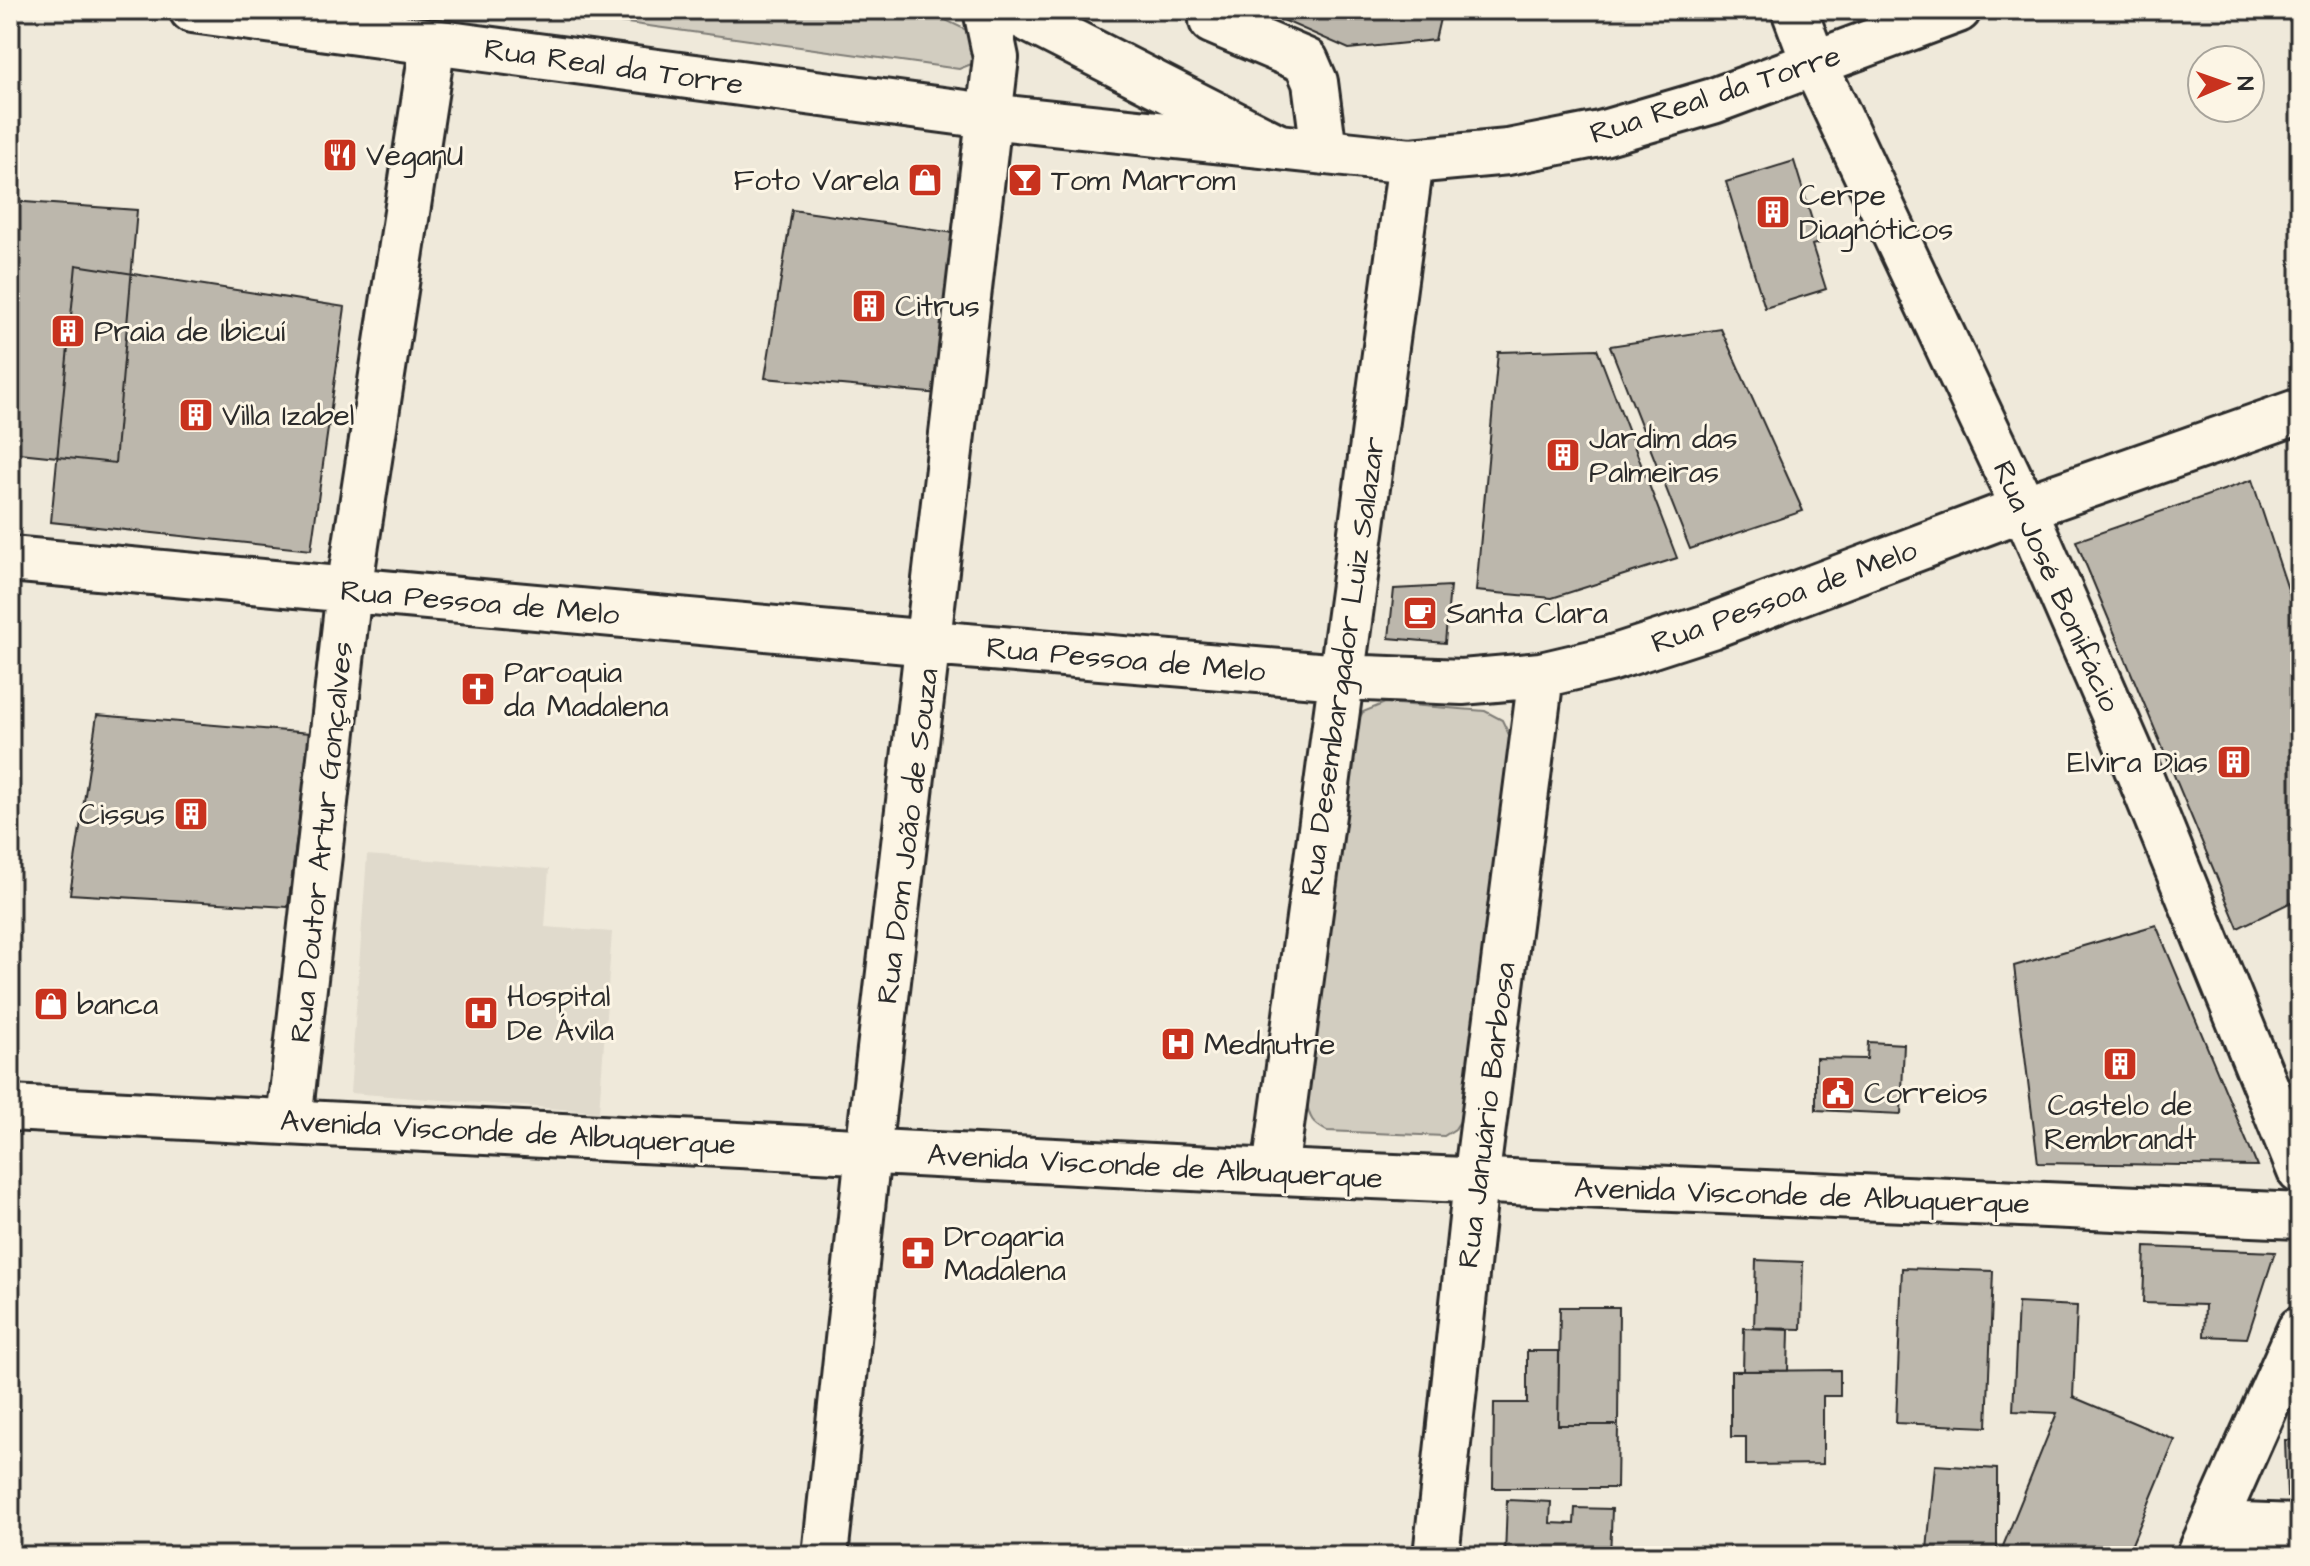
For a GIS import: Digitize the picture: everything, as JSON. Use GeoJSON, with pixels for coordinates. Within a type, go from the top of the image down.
{"type":"FeatureCollection","features":[{"type":"Feature","properties":{"kind":"street","name":"Rua Real da Torre"},"geometry":{"type":"LineString","coordinates":[[192,10],[988,116],[1411,161],[1508,152],[1600,134],[1713,101],[1958,10]]}},
{"type":"Feature","properties":{"kind":"street"},"geometry":{"type":"LineString","coordinates":[[986,10],[996,58],[988,116]]}},
{"type":"Feature","properties":{"kind":"street","name":"Rua Real da Torre"},"geometry":{"type":"LineString","coordinates":[[1010,10],[1275,145]]}},
{"type":"Feature","properties":{"kind":"street","name":"Rua José Bonifácio"},"geometry":{"type":"LineString","coordinates":[[1794,10],[1814,63],[2024,508],[2129,749],[2300,1171]]}},
{"type":"Feature","properties":{"kind":"street"},"geometry":{"type":"LineString","coordinates":[[1212,21],[1306,61],[1315,82],[1324,151]]}},
{"type":"Feature","properties":{"kind":"street","name":"Rua Doutor Artur Gonçalves"},"geometry":{"type":"LineString","coordinates":[[289,1120],[349,590],[433,43]]}},
{"type":"Feature","properties":{"kind":"street","name":"Rua Dom João de Souza"},"geometry":{"type":"LineString","coordinates":[[825,1556],[868,1152],[930,643],[988,116]]}},
{"type":"Feature","properties":{"kind":"street","name":"Rua Desembargador Luiz Salazar"},"geometry":{"type":"LineString","coordinates":[[1275,1171],[1411,161]]}},
{"type":"Feature","properties":{"kind":"street","name":"Rua Pessoa de Melo"},"geometry":{"type":"LineString","coordinates":[[10,559],[930,643],[1341,677],[1462,682],[1541,675],[1609,659],[1711,626],[2024,508],[2300,411]]}},
{"type":"Feature","properties":{"kind":"street","name":"Rua Januário Barbosa"},"geometry":{"type":"LineString","coordinates":[[1436,1556],[1476,1181],[1541,675]]}},
{"type":"Feature","properties":{"kind":"street","name":"Avenida Visconde de Albuquerque"},"geometry":{"type":"LineString","coordinates":[[10,1108],[1476,1181],[2300,1216]]}},
{"type":"Feature","properties":{"kind":"street"},"geometry":{"type":"LineString","coordinates":[[2206,1540],[2300,1329]]}},
{"type":"Feature","properties":{"kind":"street"},"geometry":{"type":"LineString","coordinates":[[2206,1540],[2300,1527]]}},
{"type":"Feature","properties":{"kind":"shaded area"},"geometry":{"type":"Polygon","coordinates":[[[533,10],[925,10],[977,35],[974,63],[959,69],[533,10]]]}},
{"type":"Feature","properties":{"kind":"shaded area"},"geometry":{"type":"Polygon","coordinates":[[[1385,703],[1485,711],[1502,720],[1512,741],[1462,1118],[1455,1129],[1444,1136],[1327,1131],[1312,1120],[1307,1103],[1356,723],[1363,712],[1385,703]]]}},
{"type":"Feature","properties":{"kind":"shaded area","name":"Hospital De Ávila"},"geometry":{"type":"Polygon","coordinates":[[[367,855],[549,869],[545,927],[612,932],[599,1112],[350,1093],[367,855]]]}},
{"type":"Feature","properties":{"kind":"building"},"geometry":{"type":"Polygon","coordinates":[[[1260,10],[1442,10],[1435,40],[1349,49],[1260,10]]]}},
{"type":"Feature","properties":{"kind":"building","name":"Cerpe Diagnóticos"},"geometry":{"type":"Polygon","coordinates":[[[1794,161],[1819,243],[1812,245],[1826,289],[1765,308],[1726,182],[1794,161]]]}},
{"type":"Feature","properties":{"kind":"building","name":"Praia de Ibicuí"},"geometry":{"type":"Polygon","coordinates":[[[10,201],[137,210],[115,463],[10,452],[10,201]]]}},
{"type":"Feature","properties":{"kind":"building","name":"Citrus"},"geometry":{"type":"Polygon","coordinates":[[[792,210],[969,235],[951,395],[765,378],[792,210]]]}},
{"type":"Feature","properties":{"kind":"building","name":"Villa Izabel"},"geometry":{"type":"Polygon","coordinates":[[[76,265],[345,307],[311,550],[51,522],[76,265]]]}},
{"type":"Feature","properties":{"kind":"building"},"geometry":{"type":"Polygon","coordinates":[[[1721,329],[1803,511],[1690,549],[1610,346],[1721,329]]]}},
{"type":"Feature","properties":{"kind":"building","name":"Jardim das Palmeiras"},"geometry":{"type":"Polygon","coordinates":[[[1597,349],[1677,558],[1552,598],[1476,591],[1498,352],[1597,349]]]}},
{"type":"Feature","properties":{"kind":"building","name":"Elvira Dias"},"geometry":{"type":"Polygon","coordinates":[[[2252,480],[2300,626],[2300,898],[2238,928],[2076,541],[2252,480]]]}},
{"type":"Feature","properties":{"kind":"building","name":"Santa Clara"},"geometry":{"type":"Polygon","coordinates":[[[1450,586],[1445,643],[1389,638],[1394,589],[1450,586]]]}},
{"type":"Feature","properties":{"kind":"building","name":"Cissus"},"geometry":{"type":"Polygon","coordinates":[[[97,715],[310,733],[288,907],[70,894],[97,715]]]}},
{"type":"Feature","properties":{"kind":"building","name":"Castelo de Rembrandt"},"geometry":{"type":"Polygon","coordinates":[[[2156,925],[2257,1166],[2038,1163],[2014,966],[2156,925]]]}},
{"type":"Feature","properties":{"kind":"building"},"geometry":{"type":"Polygon","coordinates":[[[1868,1042],[1904,1044],[1901,1114],[1816,1110],[1816,1058],[1867,1059],[1868,1042]]]}},
{"type":"Feature","properties":{"kind":"building"},"geometry":{"type":"Polygon","coordinates":[[[2145,1247],[2275,1252],[2247,1338],[2204,1336],[2205,1305],[2143,1303],[2145,1247]]]}},
{"type":"Feature","properties":{"kind":"building"},"geometry":{"type":"Polygon","coordinates":[[[1756,1260],[1803,1262],[1801,1329],[1754,1328],[1756,1260]]]}},
{"type":"Feature","properties":{"kind":"building"},"geometry":{"type":"Polygon","coordinates":[[[1902,1268],[1993,1271],[1987,1427],[1896,1423],[1902,1268]]]}},
{"type":"Feature","properties":{"kind":"building"},"geometry":{"type":"Polygon","coordinates":[[[2018,1303],[2077,1306],[2073,1397],[2175,1440],[2127,1556],[1999,1556],[2057,1413],[2013,1411],[2018,1303]]]}},
{"type":"Feature","properties":{"kind":"building"},"geometry":{"type":"Polygon","coordinates":[[[1560,1307],[1619,1307],[1618,1425],[1558,1425],[1560,1307]]]}},
{"type":"Feature","properties":{"kind":"building"},"geometry":{"type":"Polygon","coordinates":[[[1744,1328],[1789,1330],[1788,1371],[1743,1371],[1744,1328]]]}},
{"type":"Feature","properties":{"kind":"building"},"geometry":{"type":"Polygon","coordinates":[[[1527,1351],[1559,1351],[1558,1425],[1618,1425],[1617,1488],[1493,1488],[1494,1403],[1527,1403],[1527,1351]]]}},
{"type":"Feature","properties":{"kind":"building"},"geometry":{"type":"Polygon","coordinates":[[[1840,1370],[1840,1396],[1823,1396],[1823,1464],[1746,1465],[1746,1437],[1731,1437],[1731,1371],[1840,1370]]]}},
{"type":"Feature","properties":{"kind":"building"},"geometry":{"type":"Polygon","coordinates":[[[2285,1440],[2300,1440],[2300,1497],[2287,1497],[2285,1440]]]}},
{"type":"Feature","properties":{"kind":"building"},"geometry":{"type":"Polygon","coordinates":[[[1935,1465],[1997,1469],[1997,1556],[1938,1556],[1938,1550],[1927,1550],[1935,1465]]]}},
{"type":"Feature","properties":{"kind":"building"},"geometry":{"type":"Polygon","coordinates":[[[1507,1500],[1551,1502],[1550,1523],[1574,1524],[1575,1508],[1612,1509],[1610,1556],[1505,1556],[1507,1500]]]}},
{"type":"Feature","properties":{"kind":"place","name":"VeganU"},"geometry":{"type":"Point","coordinates":[340,155]}},
{"type":"Feature","properties":{"kind":"place","name":"Foto Varela"},"geometry":{"type":"Point","coordinates":[925,180]}},
{"type":"Feature","properties":{"kind":"place","name":"Tom Marrom"},"geometry":{"type":"Point","coordinates":[1025,180]}},
{"type":"Feature","properties":{"kind":"place","name":"Cerpe Diagnóticos"},"geometry":{"type":"Point","coordinates":[1773,212]}},
{"type":"Feature","properties":{"kind":"place","name":"Citrus"},"geometry":{"type":"Point","coordinates":[869,306]}},
{"type":"Feature","properties":{"kind":"place","name":"Praia de Ibicuí"},"geometry":{"type":"Point","coordinates":[68,331]}},
{"type":"Feature","properties":{"kind":"place","name":"Villa Izabel"},"geometry":{"type":"Point","coordinates":[196,415]}},
{"type":"Feature","properties":{"kind":"place","name":"Jardim das Palmeiras"},"geometry":{"type":"Point","coordinates":[1563,455]}},
{"type":"Feature","properties":{"kind":"place","name":"Santa Clara"},"geometry":{"type":"Point","coordinates":[1420,613]}},
{"type":"Feature","properties":{"kind":"place","name":"Paroquia da Madalena"},"geometry":{"type":"Point","coordinates":[478,689]}},
{"type":"Feature","properties":{"kind":"place","name":"Elvira Dias"},"geometry":{"type":"Point","coordinates":[2234,762]}},
{"type":"Feature","properties":{"kind":"place","name":"Cissus"},"geometry":{"type":"Point","coordinates":[191,814]}},
{"type":"Feature","properties":{"kind":"place","name":"banca"},"geometry":{"type":"Point","coordinates":[51,1004]}},
{"type":"Feature","properties":{"kind":"place","name":"Hospital De Ávila"},"geometry":{"type":"Point","coordinates":[481,1013]}},
{"type":"Feature","properties":{"kind":"place","name":"Mednutre"},"geometry":{"type":"Point","coordinates":[1178,1044]}},
{"type":"Feature","properties":{"kind":"place","name":"Castelo de Rembrandt"},"geometry":{"type":"Point","coordinates":[2120,1064]}},
{"type":"Feature","properties":{"kind":"place","name":"Correios"},"geometry":{"type":"Point","coordinates":[1838,1093]}},
{"type":"Feature","properties":{"kind":"place","name":"Drogaria Madalena"},"geometry":{"type":"Point","coordinates":[918,1253]}}]}
